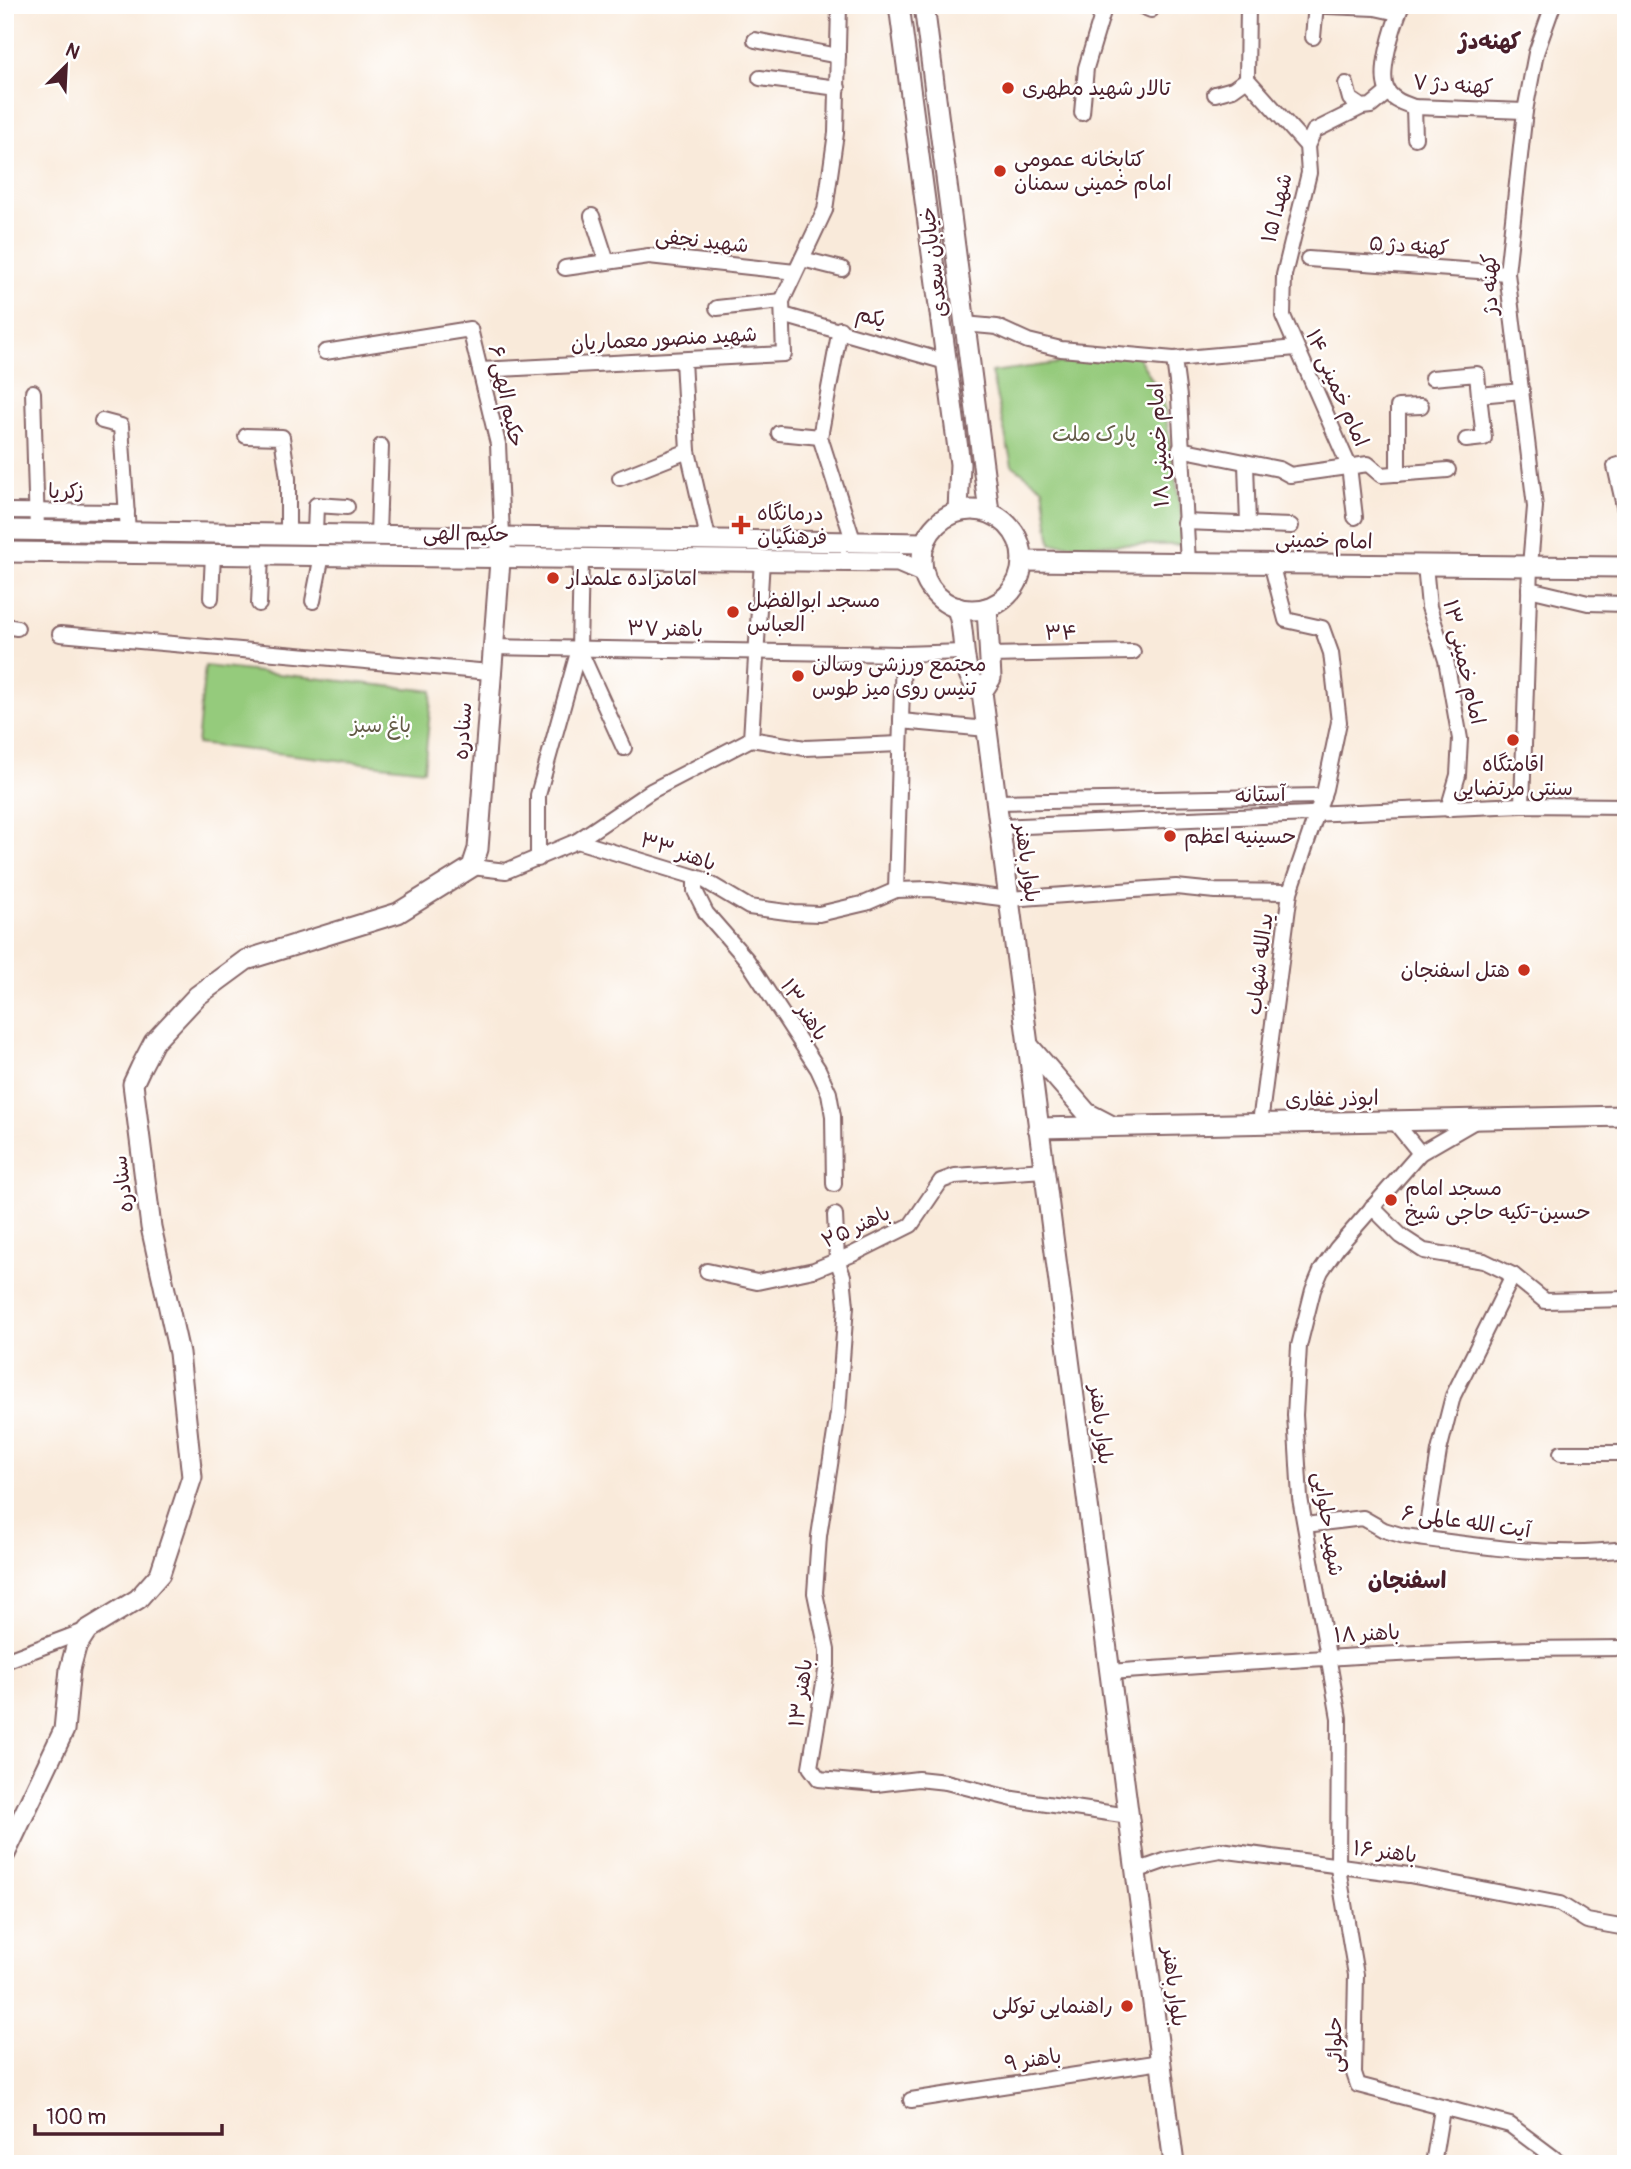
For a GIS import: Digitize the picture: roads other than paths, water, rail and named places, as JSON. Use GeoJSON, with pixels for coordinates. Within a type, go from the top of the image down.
{"type":"FeatureCollection","features":[{"type":"Feature","properties":{"kind":"main road","name":"خیابان سعدی"},"geometry":{"type":"LineString","coordinates":[[899,5],[960,464],[958,512]]}},
{"type":"Feature","properties":{"kind":"main road","name":"خیابان سعدی"},"geometry":{"type":"LineString","coordinates":[[923,5],[989,513]]}},
{"type":"Feature","properties":{"kind":"main road"},"geometry":{"type":"LineString","coordinates":[[951,398],[966,402],[973,394]]}},
{"type":"Feature","properties":{"kind":"main road"},"geometry":{"type":"LineString","coordinates":[[956,607],[971,610],[986,608],[1001,601],[1012,590],[1023,561],[1021,546],[1014,531],[1003,520],[974,509],[958,512],[938,523],[925,542],[924,573],[931,587],[956,607],[963,621],[963,652],[971,684],[982,692],[991,678],[986,608]]}},
{"type":"Feature","properties":{"kind":"main road"},"geometry":{"type":"LineString","coordinates":[[37,521],[38,552]]}},
{"type":"Feature","properties":{"kind":"main road","name":"حکیم الهی"},"geometry":{"type":"LineString","coordinates":[[5,530],[37,521],[128,532],[925,542]]}},
{"type":"Feature","properties":{"kind":"main road","name":"سنادره"},"geometry":{"type":"LineString","coordinates":[[87,1630],[138,1599],[160,1574],[192,1477],[179,1353],[151,1227],[133,1084],[154,1042],[197,996],[246,960],[398,913],[472,867],[478,849],[498,557],[502,535]]}},
{"type":"Feature","properties":{"kind":"main road"},"geometry":{"type":"LineString","coordinates":[[898,540],[898,562]]}},
{"type":"Feature","properties":{"kind":"main road","name":"حکیم الهی"},"geometry":{"type":"LineString","coordinates":[[5,552],[898,562],[924,573]]}},
{"type":"Feature","properties":{"kind":"main road","name":"امام خمینی"},"geometry":{"type":"LineString","coordinates":[[1023,561],[1626,566]]}},
{"type":"Feature","properties":{"kind":"main road","name":"بلوار باهنر"},"geometry":{"type":"LineString","coordinates":[[982,692],[1174,2164]]}},
{"type":"Feature","properties":{"kind":"main road"},"geometry":{"type":"LineString","coordinates":[[1028,1045],[1087,1113],[1113,1126]]}},
{"type":"Feature","properties":{"kind":"main road","name":"ابوذر غفاری"},"geometry":{"type":"LineString","coordinates":[[1038,1128],[1626,1116]]}},
{"type":"Feature","properties":{"kind":"main road"},"geometry":{"type":"LineString","coordinates":[[5,1854],[64,1730],[70,1669],[76,1647],[87,1630]]}},
{"type":"Feature","properties":{"kind":"street","name":"شهید منصور معماریان"},"geometry":{"type":"LineString","coordinates":[[481,370],[784,354],[782,308],[794,272],[825,210],[836,133],[839,5]]}},
{"type":"Feature","properties":{"kind":"street"},"geometry":{"type":"LineString","coordinates":[[1082,113],[1086,68],[1105,5]]}},
{"type":"Feature","properties":{"kind":"street"},"geometry":{"type":"LineString","coordinates":[[1248,5],[1247,79],[1307,146],[1314,131],[1362,107],[1371,106],[1388,92]]}},
{"type":"Feature","properties":{"kind":"street"},"geometry":{"type":"LineString","coordinates":[[1303,5],[1400,9]]}},
{"type":"Feature","properties":{"kind":"street","name":"کهنه دژ"},"geometry":{"type":"LineString","coordinates":[[1522,806],[1530,566],[1535,507],[1522,391],[1508,306],[1507,273],[1525,111],[1536,52],[1553,5]]}},
{"type":"Feature","properties":{"kind":"street"},"geometry":{"type":"LineString","coordinates":[[1312,37],[1316,6]]}},
{"type":"Feature","properties":{"kind":"street","name":"کهنه دژ ۷"},"geometry":{"type":"LineString","coordinates":[[1400,9],[1383,72],[1388,92],[1402,103],[1414,107],[1525,111]]}},
{"type":"Feature","properties":{"kind":"street"},"geometry":{"type":"LineString","coordinates":[[755,40],[838,56]]}},
{"type":"Feature","properties":{"kind":"street"},"geometry":{"type":"LineString","coordinates":[[760,78],[838,88]]}},
{"type":"Feature","properties":{"kind":"street"},"geometry":{"type":"LineString","coordinates":[[1214,94],[1233,89],[1247,79]]}},
{"type":"Feature","properties":{"kind":"street"},"geometry":{"type":"LineString","coordinates":[[1346,84],[1350,99],[1362,107]]}},
{"type":"Feature","properties":{"kind":"street"},"geometry":{"type":"LineString","coordinates":[[1414,107],[1415,138]]}},
{"type":"Feature","properties":{"kind":"street","name":"شهدا ۱۵"},"geometry":{"type":"LineString","coordinates":[[1283,275],[1309,173],[1307,146]]}},
{"type":"Feature","properties":{"kind":"street"},"geometry":{"type":"LineString","coordinates":[[592,216],[607,262]]}},
{"type":"Feature","properties":{"kind":"street","name":"شهید نجفی"},"geometry":{"type":"LineString","coordinates":[[565,268],[649,256],[794,272]]}},
{"type":"Feature","properties":{"kind":"street"},"geometry":{"type":"LineString","coordinates":[[802,259],[842,269]]}},
{"type":"Feature","properties":{"kind":"street","name":"کهنه دژ ۵"},"geometry":{"type":"LineString","coordinates":[[1308,259],[1507,273]]}},
{"type":"Feature","properties":{"kind":"street","name":"امام خمینی ۱۴"},"geometry":{"type":"LineString","coordinates":[[1283,275],[1283,316],[1349,466],[1355,517]]}},
{"type":"Feature","properties":{"kind":"street"},"geometry":{"type":"LineString","coordinates":[[717,308],[782,308]]}},
{"type":"Feature","properties":{"kind":"street","name":"یکم"},"geometry":{"type":"LineString","coordinates":[[782,308],[839,329],[946,362]]}},
{"type":"Feature","properties":{"kind":"street"},"geometry":{"type":"LineString","coordinates":[[964,324],[997,327],[1028,341],[1061,349],[1174,359]]}},
{"type":"Feature","properties":{"kind":"street"},"geometry":{"type":"LineString","coordinates":[[839,329],[820,437],[853,540]]}},
{"type":"Feature","properties":{"kind":"street","name":"حکیم الهی ۶"},"geometry":{"type":"LineString","coordinates":[[325,352],[470,330],[498,444],[502,535]]}},
{"type":"Feature","properties":{"kind":"street","name":"امام خمینی ۱۸"},"geometry":{"type":"LineString","coordinates":[[1188,563],[1180,449],[1180,397],[1174,359],[1296,348]]}},
{"type":"Feature","properties":{"kind":"street"},"geometry":{"type":"LineString","coordinates":[[683,360],[688,450],[708,538]]}},
{"type":"Feature","properties":{"kind":"street"},"geometry":{"type":"LineString","coordinates":[[1432,378],[1477,374],[1484,438],[1465,440]]}},
{"type":"Feature","properties":{"kind":"street"},"geometry":{"type":"LineString","coordinates":[[1479,394],[1522,391]]}},
{"type":"Feature","properties":{"kind":"street"},"geometry":{"type":"LineString","coordinates":[[33,392],[37,521]]}},
{"type":"Feature","properties":{"kind":"street"},"geometry":{"type":"LineString","coordinates":[[1398,474],[1398,407],[1421,406]]}},
{"type":"Feature","properties":{"kind":"street"},"geometry":{"type":"LineString","coordinates":[[102,421],[121,426],[128,532]]}},
{"type":"Feature","properties":{"kind":"street"},"geometry":{"type":"LineString","coordinates":[[779,433],[820,437]]}},
{"type":"Feature","properties":{"kind":"street"},"geometry":{"type":"LineString","coordinates":[[246,436],[282,437],[288,478],[288,533]]}},
{"type":"Feature","properties":{"kind":"street"},"geometry":{"type":"LineString","coordinates":[[377,534],[381,446]]}},
{"type":"Feature","properties":{"kind":"street"},"geometry":{"type":"LineString","coordinates":[[1180,449],[1246,464],[1279,468],[1290,475],[1368,464],[1381,475],[1448,470]]}},
{"type":"Feature","properties":{"kind":"street"},"geometry":{"type":"LineString","coordinates":[[620,478],[688,450]]}},
{"type":"Feature","properties":{"kind":"street"},"geometry":{"type":"LineString","coordinates":[[1626,463],[1615,466],[1626,515]]}},
{"type":"Feature","properties":{"kind":"street"},"geometry":{"type":"LineString","coordinates":[[1246,464],[1248,524]]}},
{"type":"Feature","properties":{"kind":"street"},"geometry":{"type":"LineString","coordinates":[[315,534],[316,505],[348,507]]}},
{"type":"Feature","properties":{"kind":"street","name":"زکریا"},"geometry":{"type":"LineString","coordinates":[[5,511],[37,521],[127,512]]}},
{"type":"Feature","properties":{"kind":"street"},"geometry":{"type":"LineString","coordinates":[[1184,522],[1291,526]]}},
{"type":"Feature","properties":{"kind":"street"},"geometry":{"type":"LineString","coordinates":[[211,598],[214,554]]}},
{"type":"Feature","properties":{"kind":"street"},"geometry":{"type":"LineString","coordinates":[[259,604],[261,555]]}},
{"type":"Feature","properties":{"kind":"street"},"geometry":{"type":"LineString","coordinates":[[313,601],[322,555]]}},
{"type":"Feature","properties":{"kind":"street"},"geometry":{"type":"LineString","coordinates":[[538,859],[538,795],[579,649],[581,558]]}},
{"type":"Feature","properties":{"kind":"street"},"geometry":{"type":"LineString","coordinates":[[751,739],[762,560]]}},
{"type":"Feature","properties":{"kind":"street","name":"یدالله شهاب"},"geometry":{"type":"LineString","coordinates":[[1260,1124],[1290,892],[1323,796],[1339,722],[1331,653],[1322,628],[1286,620],[1271,563]]}},
{"type":"Feature","properties":{"kind":"street","name":"امام خمینی ۱۳"},"geometry":{"type":"LineString","coordinates":[[1424,565],[1429,607],[1446,660],[1460,739],[1458,775],[1448,808]]}},
{"type":"Feature","properties":{"kind":"street"},"geometry":{"type":"LineString","coordinates":[[1530,589],[1588,603],[1626,604]]}},
{"type":"Feature","properties":{"kind":"street"},"geometry":{"type":"LineString","coordinates":[[60,634],[490,672]]}},
{"type":"Feature","properties":{"kind":"street","name":"باهنر ۳۷"},"geometry":{"type":"LineString","coordinates":[[492,647],[903,654],[963,652]]}},
{"type":"Feature","properties":{"kind":"street"},"geometry":{"type":"LineString","coordinates":[[579,649],[624,748]]}},
{"type":"Feature","properties":{"kind":"street","name":"۳۴"},"geometry":{"type":"LineString","coordinates":[[989,654],[1133,652]]}},
{"type":"Feature","properties":{"kind":"street"},"geometry":{"type":"LineString","coordinates":[[896,890],[903,654]]}},
{"type":"Feature","properties":{"kind":"street"},"geometry":{"type":"LineString","coordinates":[[901,722],[987,729]]}},
{"type":"Feature","properties":{"kind":"street"},"geometry":{"type":"LineString","coordinates":[[472,867],[506,871],[538,859],[577,841],[651,791],[751,739],[805,748],[900,744]]}},
{"type":"Feature","properties":{"kind":"street","name":"آستانه"},"geometry":{"type":"LineString","coordinates":[[996,802],[1323,796]]}},
{"type":"Feature","properties":{"kind":"street","name":"آستانه"},"geometry":{"type":"LineString","coordinates":[[999,827],[1448,808],[1626,806]]}},
{"type":"Feature","properties":{"kind":"street","name":"باهنر ۳۳"},"geometry":{"type":"LineString","coordinates":[[577,841],[695,877],[749,907],[794,913],[819,914],[866,902],[896,890],[930,889],[1009,899],[1175,887],[1215,891],[1290,892]]}},
{"type":"Feature","properties":{"kind":"street","name":"باهنر ۱۳"},"geometry":{"type":"LineString","coordinates":[[695,877],[695,891],[706,913],[747,960],[818,1069],[829,1093],[833,1116],[834,1184]]}},
{"type":"Feature","properties":{"kind":"street","name":"شهید حلوایی"},"geometry":{"type":"LineString","coordinates":[[1338,1868],[1339,1718],[1300,1497],[1295,1415],[1299,1346],[1321,1271],[1372,1207],[1420,1153],[1480,1119]]}},
{"type":"Feature","properties":{"kind":"street"},"geometry":{"type":"LineString","coordinates":[[1394,1121],[1420,1153]]}},
{"type":"Feature","properties":{"kind":"street","name":"باهنر ۲۵"},"geometry":{"type":"LineString","coordinates":[[707,1271],[757,1282],[814,1269],[911,1225],[941,1181],[955,1176],[1044,1170]]}},
{"type":"Feature","properties":{"kind":"street"},"geometry":{"type":"LineString","coordinates":[[1372,1207],[1401,1236],[1424,1251],[1484,1261],[1513,1275],[1545,1301],[1626,1299]]}},
{"type":"Feature","properties":{"kind":"street","name":"باهنر ۱۳"},"geometry":{"type":"LineString","coordinates":[[835,1215],[837,1260],[843,1276],[846,1306],[838,1413],[819,1536],[815,1593],[827,1650],[827,1665],[810,1767],[819,1779],[876,1784],[918,1779],[946,1782],[1013,1799],[1129,1816]]}},
{"type":"Feature","properties":{"kind":"street"},"geometry":{"type":"LineString","coordinates":[[1425,1538],[1439,1451],[1454,1396],[1513,1275]]}},
{"type":"Feature","properties":{"kind":"street"},"geometry":{"type":"LineString","coordinates":[[1561,1454],[1626,1453]]}},
{"type":"Feature","properties":{"kind":"street","name":"آیت الله عالمی ۶"},"geometry":{"type":"LineString","coordinates":[[1305,1525],[1363,1518],[1384,1530],[1535,1553],[1626,1549]]}},
{"type":"Feature","properties":{"kind":"street"},"geometry":{"type":"LineString","coordinates":[[5,1661],[87,1630]]}},
{"type":"Feature","properties":{"kind":"street","name":"باهنر ۱۸"},"geometry":{"type":"LineString","coordinates":[[1110,1672],[1328,1657],[1528,1648],[1626,1648]]}},
{"type":"Feature","properties":{"kind":"street","name":"باهنر ۱۶"},"geometry":{"type":"LineString","coordinates":[[1136,1871],[1167,1860],[1220,1850],[1338,1868],[1409,1875],[1560,1904],[1587,1921],[1626,1928]]}},
{"type":"Feature","properties":{"kind":"street","name":"حلوائی"},"geometry":{"type":"LineString","coordinates":[[1338,1868],[1356,1975],[1354,2073],[1358,2085],[1510,2126],[1562,2164]]}},
{"type":"Feature","properties":{"kind":"street","name":"باهنر ۹"},"geometry":{"type":"LineString","coordinates":[[911,2101],[1161,2062]]}},
{"type":"Feature","properties":{"kind":"street"},"geometry":{"type":"LineString","coordinates":[[1433,2164],[1442,2109]]}},
{"type":"Feature","properties":{"kind":"place","name":"تالار شهید مطهری"},"geometry":{"type":"Point","coordinates":[1008,88]}},
{"type":"Feature","properties":{"kind":"place","name":"کتابخانه عمومی امام خمینی سمنان"},"geometry":{"type":"Point","coordinates":[1000,171]}},
{"type":"Feature","properties":{"kind":"place","name":"درمانگاه فرهنگیان"},"geometry":{"type":"Point","coordinates":[741,525]}},
{"type":"Feature","properties":{"kind":"place","name":"امامزاده علمدار"},"geometry":{"type":"Point","coordinates":[553,578]}},
{"type":"Feature","properties":{"kind":"place","name":"مسجد ابوالفضل العباس"},"geometry":{"type":"Point","coordinates":[733,612]}},
{"type":"Feature","properties":{"kind":"place","name":"مجتمع ورزشی وسالن تنیس روی میز طوس"},"geometry":{"type":"Point","coordinates":[798,676]}},
{"type":"Feature","properties":{"kind":"place","name":"اقامتگاه سنتی مرتضایی"},"geometry":{"type":"Point","coordinates":[1513,740]}},
{"type":"Feature","properties":{"kind":"place","name":"حسینیه اعظم"},"geometry":{"type":"Point","coordinates":[1170,836]}},
{"type":"Feature","properties":{"kind":"place","name":"هتل اسفنجان"},"geometry":{"type":"Point","coordinates":[1524,970]}},
{"type":"Feature","properties":{"kind":"place","name":"مسجد امام حسین-تکیه حاجی شیخ"},"geometry":{"type":"Point","coordinates":[1391,1200]}},
{"type":"Feature","properties":{"kind":"place","name":"راهنمایی توکلی"},"geometry":{"type":"Point","coordinates":[1127,2006]}},
{"type":"Feature","properties":{"kind":"district","name":"کهنه‌دژ"},"geometry":{"type":"Point","coordinates":[1490,41]}},
{"type":"Feature","properties":{"kind":"district","name":"اسفنجان"},"geometry":{"type":"Point","coordinates":[1407,1580]}},
{"type":"Feature","properties":{"kind":"park label","name":"پارک ملت"},"geometry":{"type":"Point","coordinates":[1094,434]}},
{"type":"Feature","properties":{"kind":"park label","name":"باغ سبز"},"geometry":{"type":"Point","coordinates":[381,725]}}]}
